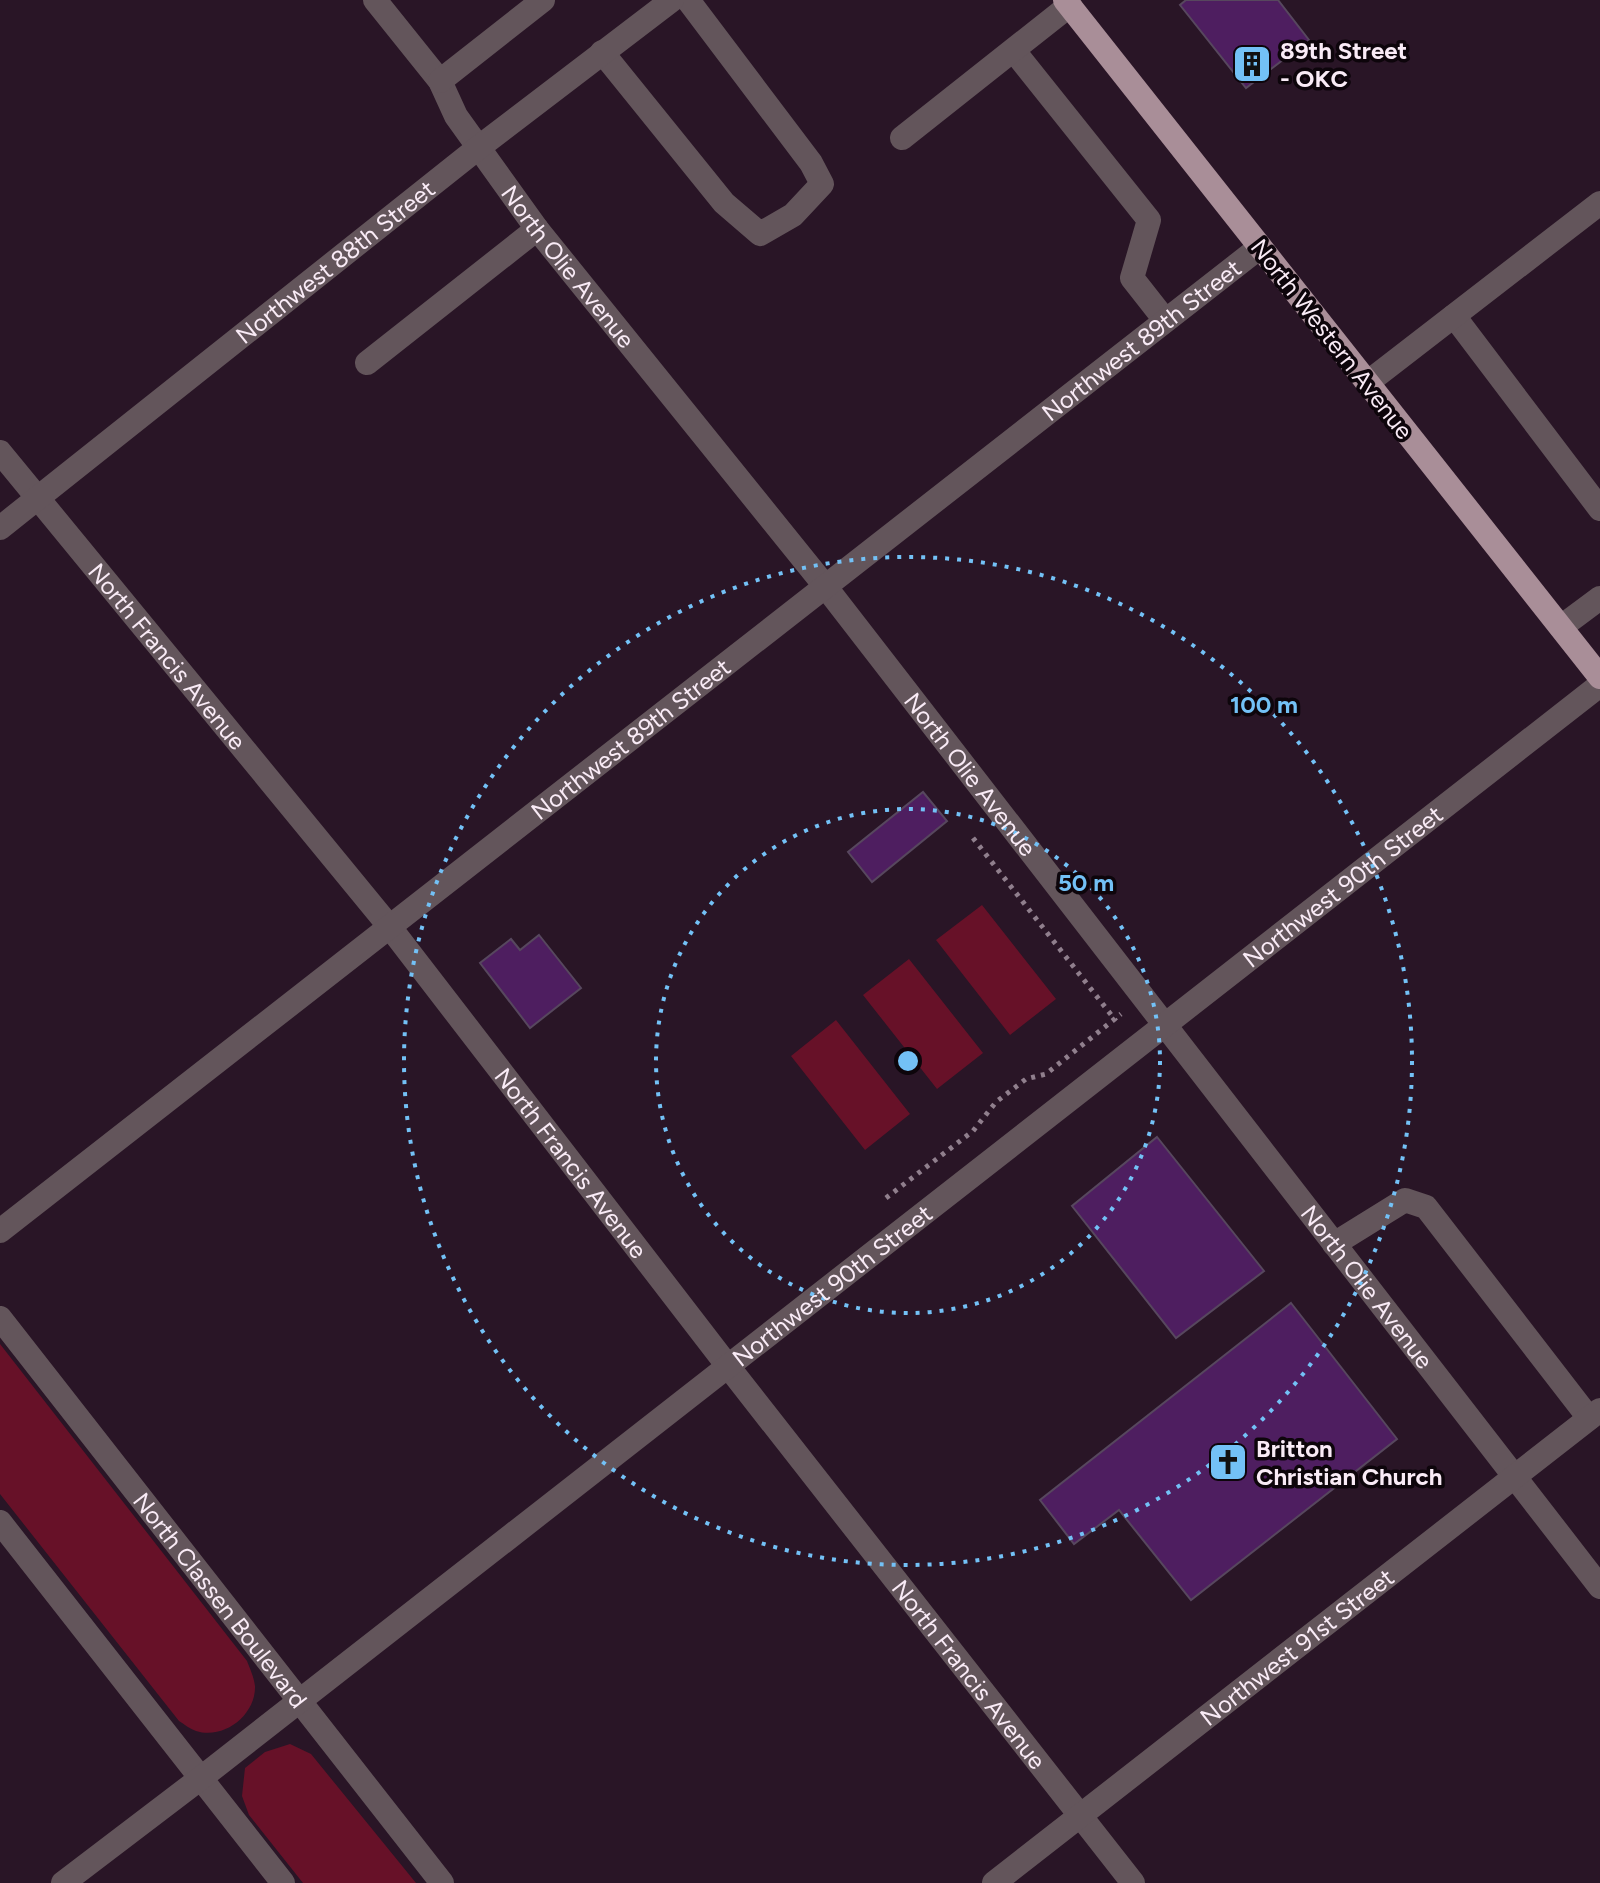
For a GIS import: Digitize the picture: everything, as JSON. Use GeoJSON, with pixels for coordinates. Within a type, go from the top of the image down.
{"type":"FeatureCollection","features":[{"type":"Feature","properties":{"kind":"main road","name":"North Western Avenue"},"geometry":{"type":"LineString","coordinates":[[1068,3],[1600,677]]}},
{"type":"Feature","properties":{"kind":"street","name":"North Olie Avenue"},"geometry":{"type":"LineString","coordinates":[[375,0],[440,81],[456,116],[537,229],[825,586],[1600,1587]]}},
{"type":"Feature","properties":{"kind":"street"},"geometry":{"type":"LineString","coordinates":[[440,81],[543,0]]}},
{"type":"Feature","properties":{"kind":"street","name":"Northwest 88th Street"},"geometry":{"type":"LineString","coordinates":[[0,528],[478,148],[672,0]]}},
{"type":"Feature","properties":{"kind":"street"},"geometry":{"type":"LineString","coordinates":[[602,52],[724,203],[760,234],[793,215],[822,184],[811,163],[688,0]]}},
{"type":"Feature","properties":{"kind":"street"},"geometry":{"type":"LineString","coordinates":[[902,138],[1014,51],[1068,3]]}},
{"type":"Feature","properties":{"kind":"street"},"geometry":{"type":"LineString","coordinates":[[1014,51],[1149,220],[1132,278],[1165,320]]}},
{"type":"Feature","properties":{"kind":"street"},"geometry":{"type":"LineString","coordinates":[[1367,383],[1600,203]]}},
{"type":"Feature","properties":{"kind":"street"},"geometry":{"type":"LineString","coordinates":[[367,363],[537,229]]}},
{"type":"Feature","properties":{"kind":"street","name":"Northwest 89th Street"},"geometry":{"type":"LineString","coordinates":[[0,1231],[1260,247]]}},
{"type":"Feature","properties":{"kind":"street"},"geometry":{"type":"LineString","coordinates":[[1454,316],[1600,509]]}},
{"type":"Feature","properties":{"kind":"street","name":"North Francis Avenue"},"geometry":{"type":"LineString","coordinates":[[0,452],[389,926],[727,1365],[1133,1883]]}},
{"type":"Feature","properties":{"kind":"street"},"geometry":{"type":"LineString","coordinates":[[1561,627],[1600,598]]}},
{"type":"Feature","properties":{"kind":"street","name":"Northwest 90th Street"},"geometry":{"type":"LineString","coordinates":[[63,1883],[1600,685]]}},
{"type":"Feature","properties":{"kind":"street"},"geometry":{"type":"LineString","coordinates":[[1334,1244],[1405,1200],[1426,1207],[1595,1414]]}},
{"type":"Feature","properties":{"kind":"street","name":"North Classen Boulevard"},"geometry":{"type":"LineString","coordinates":[[0,1318],[442,1883]]}},
{"type":"Feature","properties":{"kind":"street","name":"Northwest 91st Street"},"geometry":{"type":"LineString","coordinates":[[994,1883],[1595,1414]]}},
{"type":"Feature","properties":{"kind":"street"},"geometry":{"type":"LineString","coordinates":[[0,1522],[283,1883]]}},
{"type":"Feature","properties":{"kind":"path"},"geometry":{"type":"LineString","coordinates":[[973,838],[1136,1047]]}},
{"type":"Feature","properties":{"kind":"path"},"geometry":{"type":"LineString","coordinates":[[886,1198],[973,1131],[1006,1094],[1026,1079],[1046,1074],[1144,996]]}},
{"type":"Feature","properties":{"kind":"shaded area"},"geometry":{"type":"Polygon","coordinates":[[[982,905],[1056,999],[1010,1035],[936,940],[982,905]]]}},
{"type":"Feature","properties":{"kind":"shaded area"},"geometry":{"type":"Polygon","coordinates":[[[909,959],[983,1053],[937,1089],[863,995],[909,959]]]}},
{"type":"Feature","properties":{"kind":"shaded area"},"geometry":{"type":"Polygon","coordinates":[[[836,1020],[910,1114],[865,1150],[791,1056],[836,1020]]]}},
{"type":"Feature","properties":{"kind":"shaded area"},"geometry":{"type":"Polygon","coordinates":[[[0,1344],[247,1661],[255,1686],[254,1697],[250,1707],[236,1723],[207,1733],[179,1721],[0,1494],[0,1344]]]}},
{"type":"Feature","properties":{"kind":"shaded area"},"geometry":{"type":"Polygon","coordinates":[[[290,1744],[311,1754],[416,1883],[303,1883],[249,1815],[242,1796],[245,1768],[265,1752],[290,1744]]]}},
{"type":"Feature","properties":{"kind":"building","name":"89th Street - OKC"},"geometry":{"type":"Polygon","coordinates":[[[1186,0],[1278,0],[1309,40],[1246,88],[1180,5],[1186,0]]]}},
{"type":"Feature","properties":{"kind":"building"},"geometry":{"type":"Polygon","coordinates":[[[923,792],[947,821],[872,882],[848,852],[923,792]]]}},
{"type":"Feature","properties":{"kind":"building"},"geometry":{"type":"Polygon","coordinates":[[[539,935],[581,988],[530,1028],[480,963],[511,939],[520,950],[539,935]]]}},
{"type":"Feature","properties":{"kind":"building"},"geometry":{"type":"Polygon","coordinates":[[[1157,1137],[1264,1271],[1176,1338],[1072,1206],[1157,1137]]]}},
{"type":"Feature","properties":{"kind":"building","name":"Britton Christian Church"},"geometry":{"type":"Polygon","coordinates":[[[1291,1303],[1397,1439],[1191,1600],[1119,1510],[1074,1544],[1040,1500],[1291,1303]]]}},
{"type":"Feature","properties":{"kind":"place","name":"89th Street - OKC"},"geometry":{"type":"Point","coordinates":[1252,64]}},
{"type":"Feature","properties":{"kind":"place","name":"Britton Christian Church"},"geometry":{"type":"Point","coordinates":[1228,1462]}}]}
